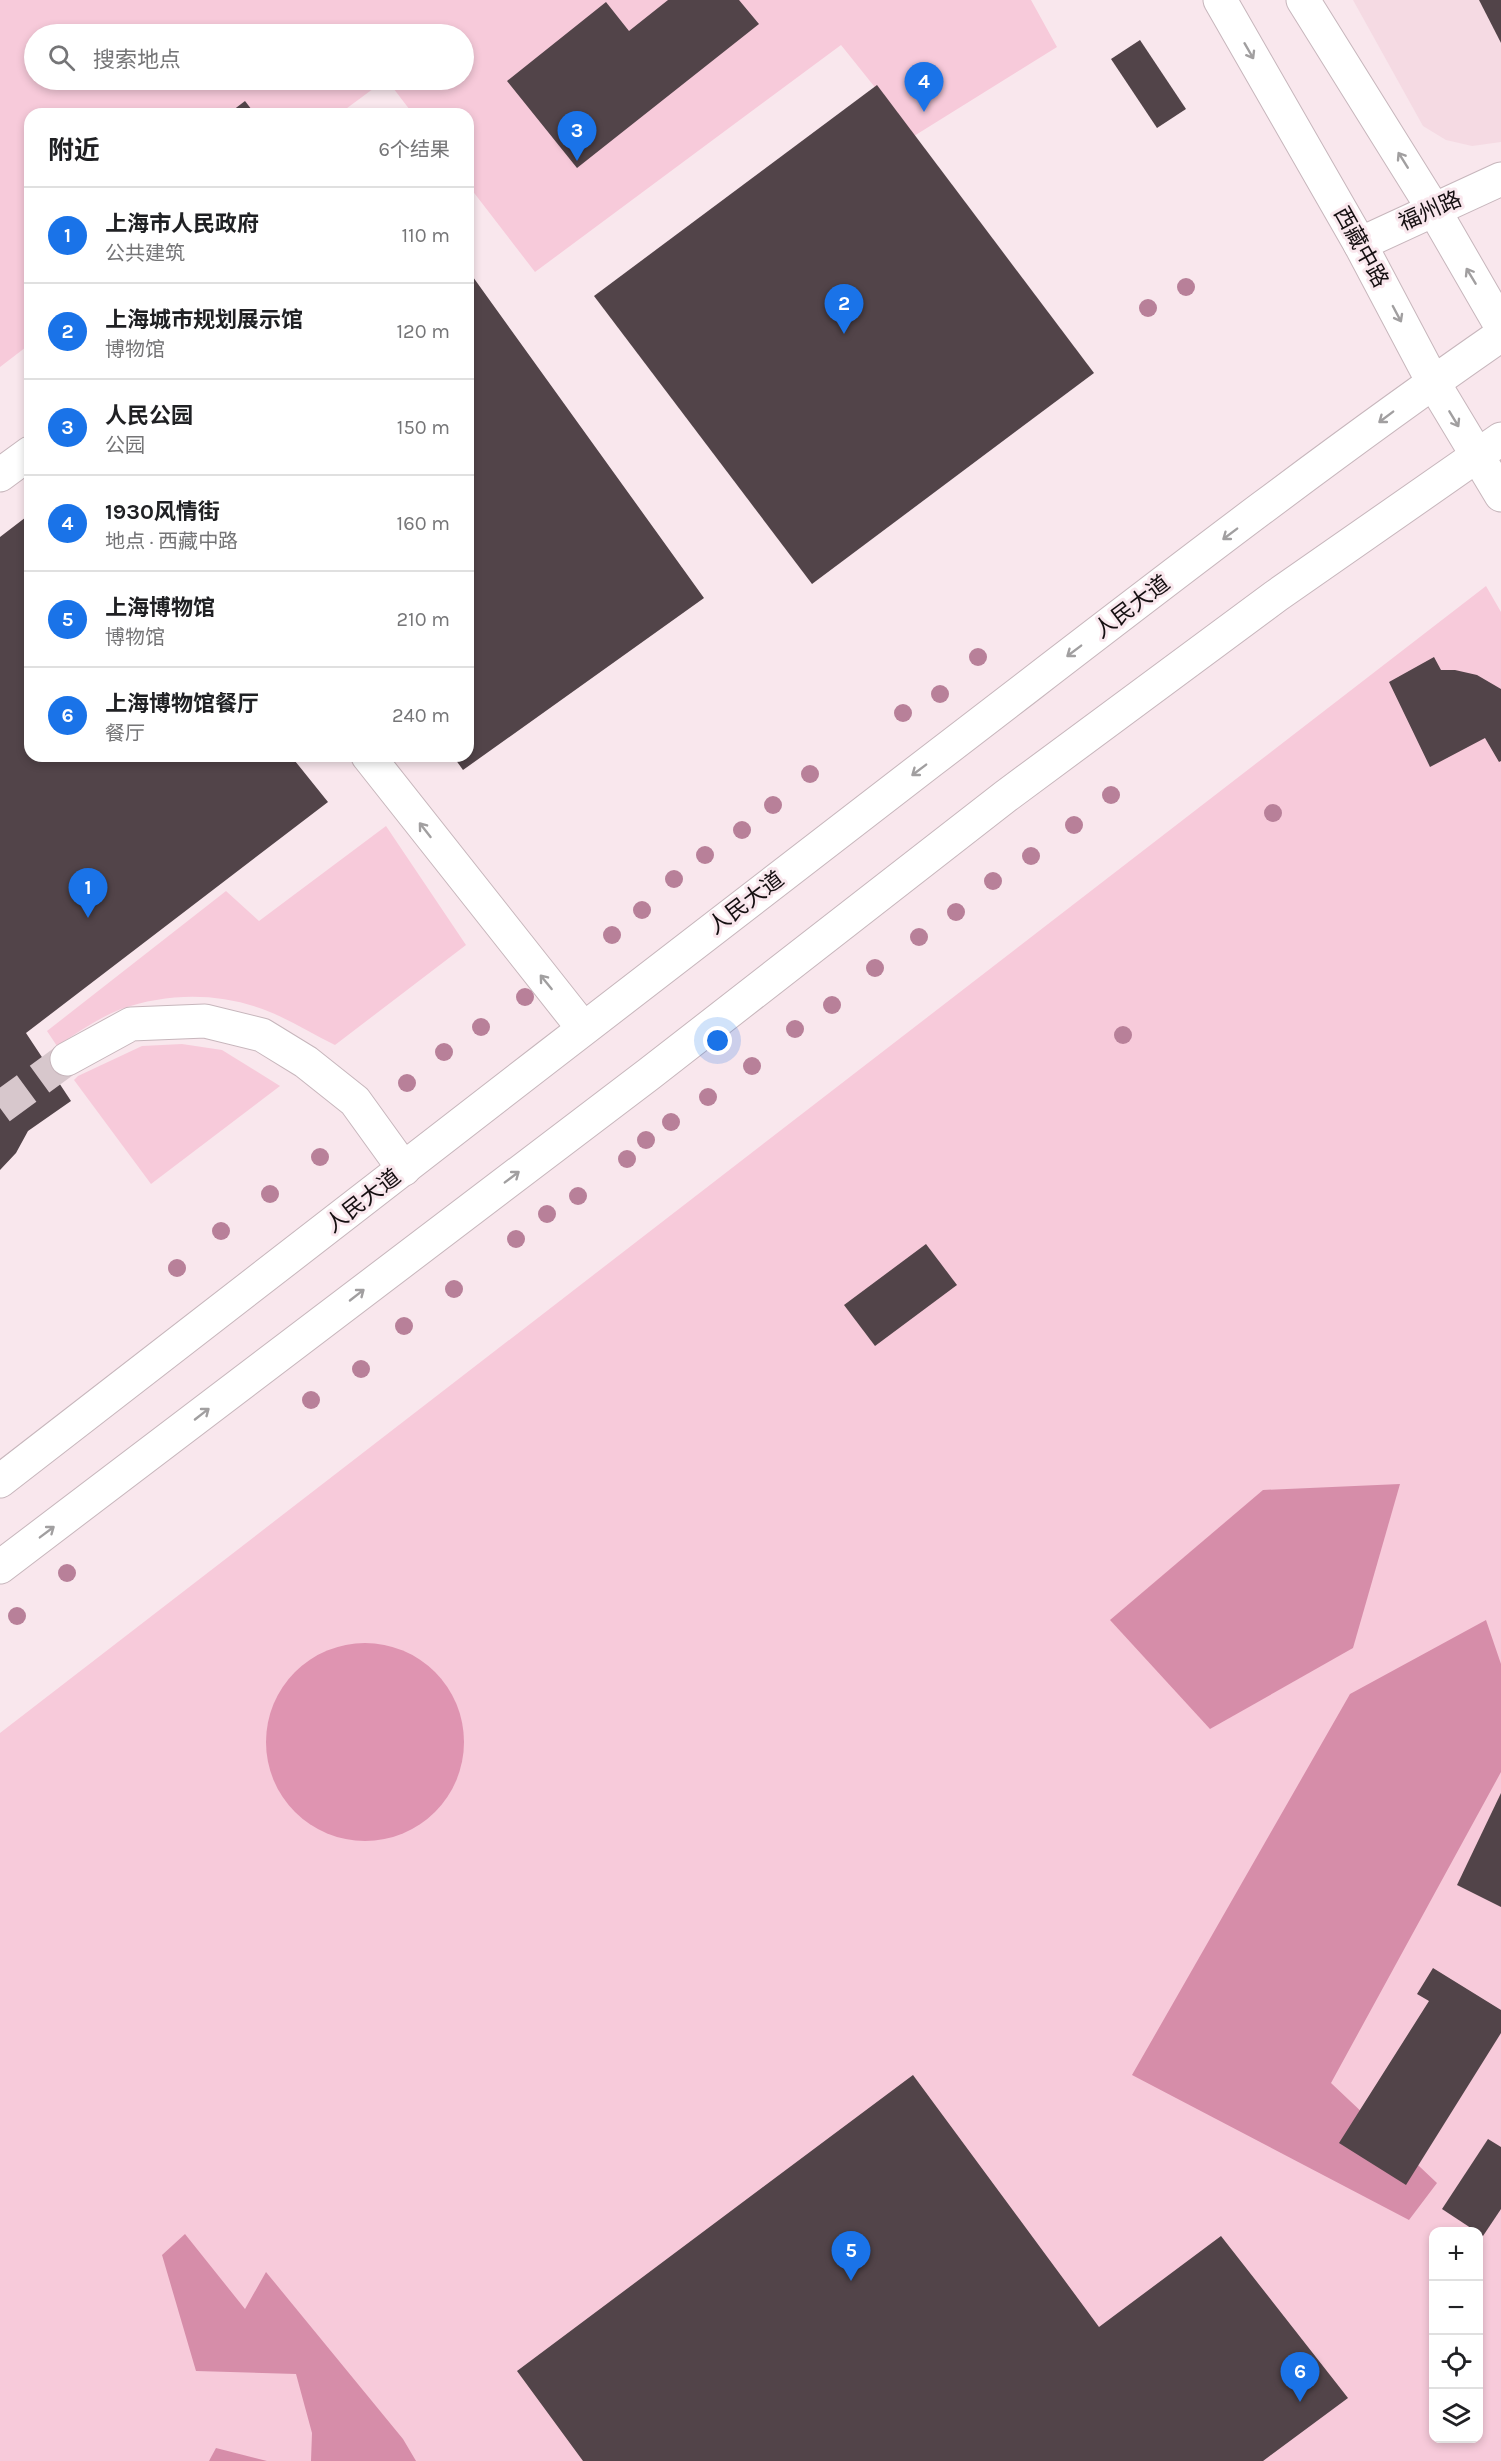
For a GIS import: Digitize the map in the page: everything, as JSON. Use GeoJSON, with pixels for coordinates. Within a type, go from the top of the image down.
{"type":"FeatureCollection","features":[{"type":"Feature","properties":{"kind":"street","name":"西藏中路"},"geometry":{"type":"LineString","coordinates":[[1220,0],[1360,243],[1432,382],[1489,447],[1501,495]]}},
{"type":"Feature","properties":{"kind":"street"},"geometry":{"type":"LineString","coordinates":[[1302,0],[1434,210],[1501,326]]}},
{"type":"Feature","properties":{"kind":"street","name":"福州路"},"geometry":{"type":"LineString","coordinates":[[1360,243],[1501,179]]}},
{"type":"Feature","properties":{"kind":"street","name":"人民大道"},"geometry":{"type":"LineString","coordinates":[[0,1481],[583,1028],[1123,614],[1432,382],[1501,335]]}},
{"type":"Feature","properties":{"kind":"street"},"geometry":{"type":"LineString","coordinates":[[0,1567],[649,1074],[1006,796],[1276,596],[1489,447]]}},
{"type":"Feature","properties":{"kind":"street"},"geometry":{"type":"LineString","coordinates":[[0,475],[24,457]]}},
{"type":"Feature","properties":{"kind":"street"},"geometry":{"type":"LineString","coordinates":[[373,762],[583,1028]]}},
{"type":"Feature","properties":{"kind":"street"},"geometry":{"type":"LineString","coordinates":[[67,1059],[131,1024],[205,1021],[262,1035],[306,1062],[355,1101],[404,1169]]}},
{"type":"Feature","properties":{"kind":"shaded area"},"geometry":{"type":"Polygon","coordinates":[[[0,0],[1031,0],[1057,47],[914,136],[841,45],[535,272],[474,193],[474,108],[408,108],[395,90],[474,90],[474,24],[24,24],[24,90],[371,90],[347,108],[24,108],[24,349],[0,367],[0,0]]]}},
{"type":"Feature","properties":{"kind":"shaded area"},"geometry":{"type":"Polygon","coordinates":[[[1353,0],[1501,0],[1501,142],[1472,146],[1446,140],[1423,126],[1353,0]]]}},
{"type":"Feature","properties":{"kind":"shaded area"},"geometry":{"type":"Polygon","coordinates":[[[1486,586],[1501,612],[1501,2461],[0,2461],[0,1733],[1486,586]]]}},
{"type":"Feature","properties":{"kind":"shaded area"},"geometry":{"type":"Polygon","coordinates":[[[386,826],[466,945],[335,1045],[265,1010],[229,1000],[193,997],[156,1000],[121,1009],[96,1021],[57,1046],[47,1031],[226,891],[259,921],[386,826]]]}},
{"type":"Feature","properties":{"kind":"shaded area"},"geometry":{"type":"Polygon","coordinates":[[[182,1044],[222,1050],[280,1086],[151,1184],[74,1080],[142,1046],[182,1044]]]}},
{"type":"Feature","properties":{"kind":"shaded area"},"geometry":{"type":"Polygon","coordinates":[[[1400,1484],[1353,1648],[1210,1729],[1110,1620],[1263,1490],[1400,1484]]]}},
{"type":"Feature","properties":{"kind":"shaded area"},"geometry":{"type":"Polygon","coordinates":[[[1486,1620],[1501,1664],[1501,1772],[1331,2083],[1437,2183],[1409,2220],[1132,2075],[1350,1694],[1486,1620]]]}},
{"type":"Feature","properties":{"kind":"shaded area"},"geometry":{"type":"Polygon","coordinates":[[[355,1643],[375,1643],[412,1654],[442,1679],[457,1704],[464,1732],[460,1771],[453,1789],[428,1819],[412,1830],[394,1837],[375,1841],[355,1841],[318,1830],[288,1805],[277,1789],[270,1771],[266,1752],[266,1732],[277,1695],[302,1665],[318,1654],[336,1647],[355,1643]]]}},
{"type":"Feature","properties":{"kind":"shaded area"},"geometry":{"type":"Polygon","coordinates":[[[185,2234],[245,2309],[266,2272],[403,2439],[416,2461],[311,2461],[312,2433],[296,2374],[196,2371],[162,2255],[185,2234]]]}},
{"type":"Feature","properties":{"kind":"shaded area"},"geometry":{"type":"Polygon","coordinates":[[[216,2448],[267,2461],[209,2461],[216,2448]]]}},
{"type":"Feature","properties":{"kind":"building"},"geometry":{"type":"Polygon","coordinates":[[[668,0],[739,0],[759,24],[577,168],[507,81],[606,2],[629,31],[668,0]]]}},
{"type":"Feature","properties":{"kind":"building"},"geometry":{"type":"Polygon","coordinates":[[[1479,0],[1501,0],[1501,43],[1479,0]]]}},
{"type":"Feature","properties":{"kind":"building"},"geometry":{"type":"Polygon","coordinates":[[[1140,40],[1186,109],[1157,128],[1111,59],[1140,40]]]}},
{"type":"Feature","properties":{"kind":"building"},"geometry":{"type":"Polygon","coordinates":[[[877,85],[1094,373],[812,584],[594,296],[877,85]]]}},
{"type":"Feature","properties":{"kind":"building"},"geometry":{"type":"Polygon","coordinates":[[[245,101],[250,108],[236,108],[245,101]]]}},
{"type":"Feature","properties":{"kind":"building"},"geometry":{"type":"Polygon","coordinates":[[[474,278],[704,598],[463,770],[457,762],[474,762],[474,278]]]}},
{"type":"Feature","properties":{"kind":"building"},"geometry":{"type":"Polygon","coordinates":[[[24,519],[24,762],[296,762],[328,802],[26,1033],[71,1101],[28,1131],[16,1153],[0,1170],[0,537],[24,519]]]}},
{"type":"Feature","properties":{"kind":"building"},"geometry":{"type":"Polygon","coordinates":[[[1434,657],[1441,670],[1455,670],[1477,675],[1501,689],[1501,761],[1499,762],[1485,738],[1430,767],[1389,682],[1434,657]]]}},
{"type":"Feature","properties":{"kind":"building"},"geometry":{"type":"Polygon","coordinates":[[[926,1244],[957,1285],[875,1346],[844,1305],[926,1244]]]}},
{"type":"Feature","properties":{"kind":"building"},"geometry":{"type":"Polygon","coordinates":[[[1501,1793],[1501,1907],[1457,1885],[1501,1793]]]}},
{"type":"Feature","properties":{"kind":"building"},"geometry":{"type":"Polygon","coordinates":[[[1433,1968],[1501,2010],[1501,2033],[1406,2185],[1339,2143],[1429,2001],[1417,1994],[1433,1968]]]}},
{"type":"Feature","properties":{"kind":"building"},"geometry":{"type":"Polygon","coordinates":[[[913,2075],[1099,2327],[1221,2236],[1348,2398],[1263,2461],[583,2461],[517,2371],[913,2075]]]}},
{"type":"Feature","properties":{"kind":"building"},"geometry":{"type":"Polygon","coordinates":[[[1488,2139],[1501,2147],[1501,2209],[1483,2236],[1483,2227],[1469,2227],[1442,2209],[1488,2139]]]}},
{"type":"Feature","properties":{"kind":"tunnel"},"geometry":{"type":"LineString","coordinates":[[0,1108],[67,1059]]}},
{"type":"Feature","properties":{"kind":"place","name":"1930风情街"},"geometry":{"type":"Point","coordinates":[924,112]}},
{"type":"Feature","properties":{"kind":"place","name":"人民公园"},"geometry":{"type":"Point","coordinates":[577,161]}},
{"type":"Feature","properties":{"kind":"place","name":"上海城市规划展示馆"},"geometry":{"type":"Point","coordinates":[844,334]}},
{"type":"Feature","properties":{"kind":"place","name":"上海市人民政府"},"geometry":{"type":"Point","coordinates":[88,918]}},
{"type":"Feature","properties":{"kind":"place","name":"上海博物馆"},"geometry":{"type":"Point","coordinates":[851,2281]}},
{"type":"Feature","properties":{"kind":"place","name":"上海博物馆餐厅"},"geometry":{"type":"Point","coordinates":[1300,2402]}}]}
